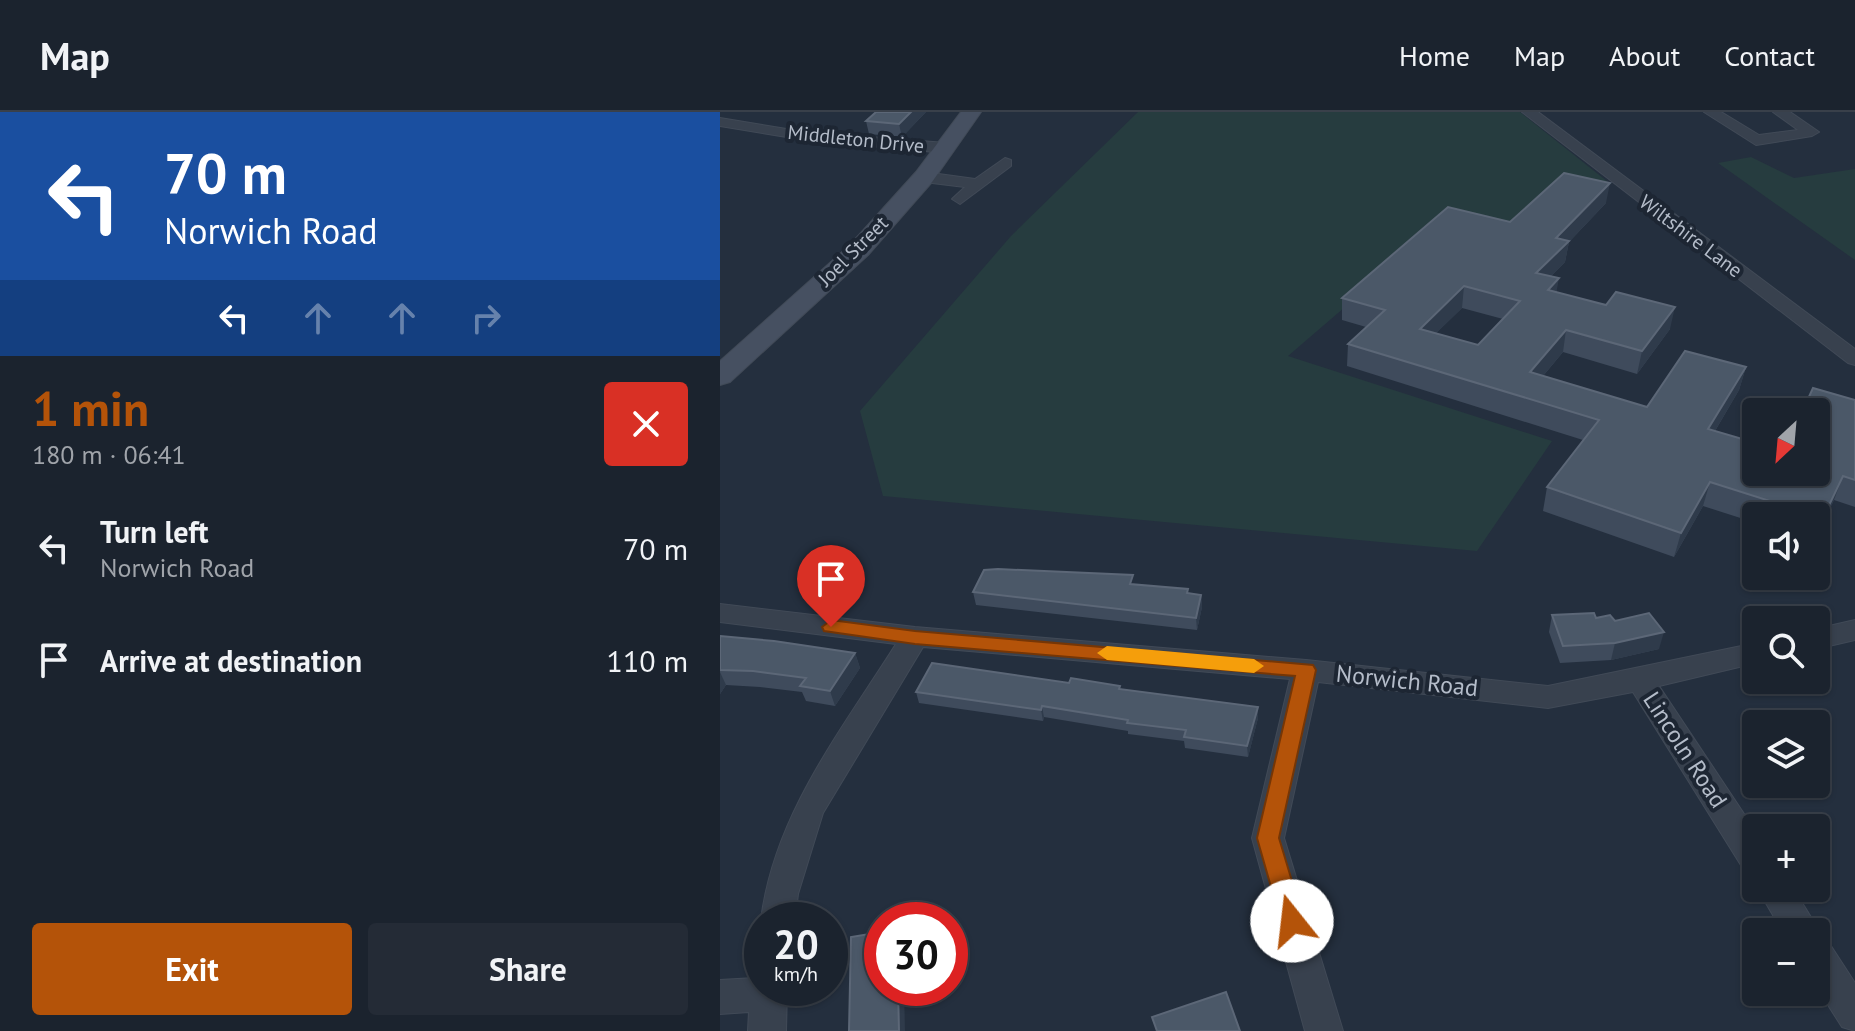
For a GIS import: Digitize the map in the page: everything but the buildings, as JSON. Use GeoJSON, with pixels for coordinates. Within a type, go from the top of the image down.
{"type":"FeatureCollection","features":[{"type":"Feature","properties":{"kind":"main road","name":"Joel Street"},"geometry":{"type":"LineString","coordinates":[[720,376],[859,250],[924,177],[971,112]]}},
{"type":"Feature","properties":{"kind":"street","name":"Wiltshire Lane"},"geometry":{"type":"LineString","coordinates":[[1529,112],[1855,359]]}},
{"type":"Feature","properties":{"kind":"street"},"geometry":{"type":"LineString","coordinates":[[1711,112],[1756,140],[1812,132],[1780,112]]}},
{"type":"Feature","properties":{"kind":"street","name":"Middleton Drive"},"geometry":{"type":"LineString","coordinates":[[720,122],[805,136],[946,148]]}},
{"type":"Feature","properties":{"kind":"street"},"geometry":{"type":"LineString","coordinates":[[960,199],[1005,163]]}},
{"type":"Feature","properties":{"kind":"street"},"geometry":{"type":"LineString","coordinates":[[924,177],[978,184]]}},
{"type":"Feature","properties":{"kind":"street","name":"Norwich Road"},"geometry":{"type":"LineString","coordinates":[[720,613],[915,637],[1306,670],[1548,697],[1742,656]]}},
{"type":"Feature","properties":{"kind":"street"},"geometry":{"type":"LineString","coordinates":[[1830,636],[1855,630]]}},
{"type":"Feature","properties":{"kind":"street"},"geometry":{"type":"LineString","coordinates":[[780,902],[808,810],[915,637]]}},
{"type":"Feature","properties":{"kind":"street"},"geometry":{"type":"LineString","coordinates":[[1306,670],[1268,838],[1324,1031]]}},
{"type":"Feature","properties":{"kind":"street","name":"Lincoln Road"},"geometry":{"type":"LineString","coordinates":[[1640,680],[1742,838]]}},
{"type":"Feature","properties":{"kind":"street"},"geometry":{"type":"LineString","coordinates":[[1830,976],[1855,1015]]}},
{"type":"Feature","properties":{"kind":"street"},"geometry":{"type":"LineString","coordinates":[[720,997],[744,994]]}},
{"type":"Feature","properties":{"kind":"street"},"geometry":{"type":"LineString","coordinates":[[767,1031],[768,1006]]}},
{"type":"Feature","properties":{"kind":"green space"},"geometry":{"type":"Polygon","coordinates":[[[1138,112],[1520,112],[1608,182],[1560,187],[1508,236],[1445,221],[1288,356],[1552,441],[1477,551],[883,496],[860,411],[1011,236],[1138,112]]]}},
{"type":"Feature","properties":{"kind":"green space"},"geometry":{"type":"Polygon","coordinates":[[[1751,157],[1794,178],[1855,169],[1855,260],[1718,163],[1751,157]]]}},
{"type":"Feature","properties":{"kind":"slow traffic"},"geometry":{"type":"LineString","coordinates":[[1107,653],[1254,666]]}},
{"type":"Feature","properties":{"kind":"route"},"geometry":{"type":"LineString","coordinates":[[831,627],[1306,670],[1268,838],[1292,921]]}}]}
